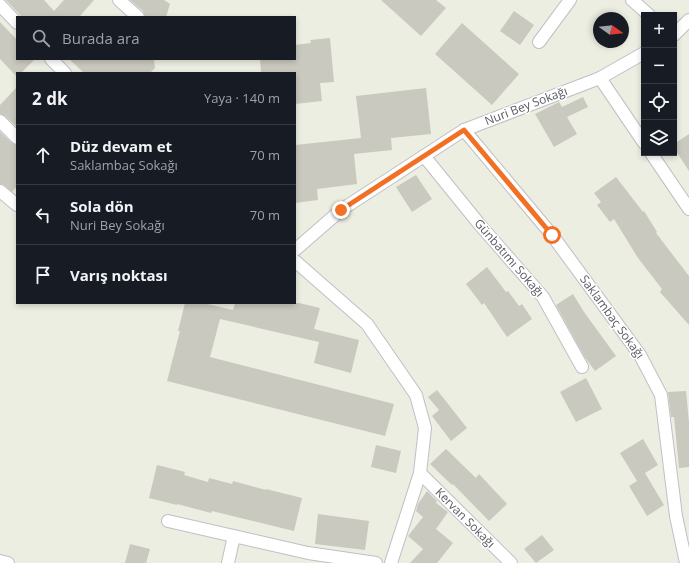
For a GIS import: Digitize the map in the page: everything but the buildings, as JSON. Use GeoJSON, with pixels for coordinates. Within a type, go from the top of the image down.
{"type":"FeatureCollection","features":[{"type":"Feature","properties":{"kind":"street"},"geometry":{"type":"LineString","coordinates":[[119,0],[137,16]]}},
{"type":"Feature","properties":{"kind":"street"},"geometry":{"type":"LineString","coordinates":[[539,42],[570,0]]}},
{"type":"Feature","properties":{"kind":"street"},"geometry":{"type":"LineString","coordinates":[[632,0],[646,12]]}},
{"type":"Feature","properties":{"kind":"street"},"geometry":{"type":"LineString","coordinates":[[0,5],[16,22]]}},
{"type":"Feature","properties":{"kind":"street"},"geometry":{"type":"LineString","coordinates":[[677,32],[689,20]]}},
{"type":"Feature","properties":{"kind":"street","name":"Nuri Bey Sokağı"},"geometry":{"type":"LineString","coordinates":[[296,249],[341,210],[464,130],[600,78],[641,55]]}},
{"type":"Feature","properties":{"kind":"street"},"geometry":{"type":"LineString","coordinates":[[52,60],[64,72]]}},
{"type":"Feature","properties":{"kind":"street"},"geometry":{"type":"LineString","coordinates":[[600,78],[641,139]]}},
{"type":"Feature","properties":{"kind":"street"},"geometry":{"type":"LineString","coordinates":[[0,121],[16,137]]}},
{"type":"Feature","properties":{"kind":"street","name":"Saklambaç Sokağı"},"geometry":{"type":"LineString","coordinates":[[464,130],[552,235],[640,355],[661,395],[676,516],[686,563]]}},
{"type":"Feature","properties":{"kind":"street","name":"Günbatımı Sokağı"},"geometry":{"type":"LineString","coordinates":[[424,156],[480,225],[544,297],[582,367]]}},
{"type":"Feature","properties":{"kind":"street"},"geometry":{"type":"LineString","coordinates":[[653,156],[688,207]]}},
{"type":"Feature","properties":{"kind":"street"},"geometry":{"type":"LineString","coordinates":[[0,191],[16,205]]}},
{"type":"Feature","properties":{"kind":"street"},"geometry":{"type":"LineString","coordinates":[[296,262],[367,324],[416,395],[425,428],[420,473],[391,563]]}},
{"type":"Feature","properties":{"kind":"street","name":"Kervan Sokağı"},"geometry":{"type":"LineString","coordinates":[[420,473],[508,562]]}},
{"type":"Feature","properties":{"kind":"street"},"geometry":{"type":"LineString","coordinates":[[168,521],[308,553],[376,563]]}},
{"type":"Feature","properties":{"kind":"street"},"geometry":{"type":"LineString","coordinates":[[228,563],[234,536]]}},
{"type":"Feature","properties":{"kind":"street"},"geometry":{"type":"LineString","coordinates":[[0,561],[8,563]]}},
{"type":"Feature","properties":{"kind":"route"},"geometry":{"type":"LineString","coordinates":[[341,210],[464,130],[552,235]]}}]}
